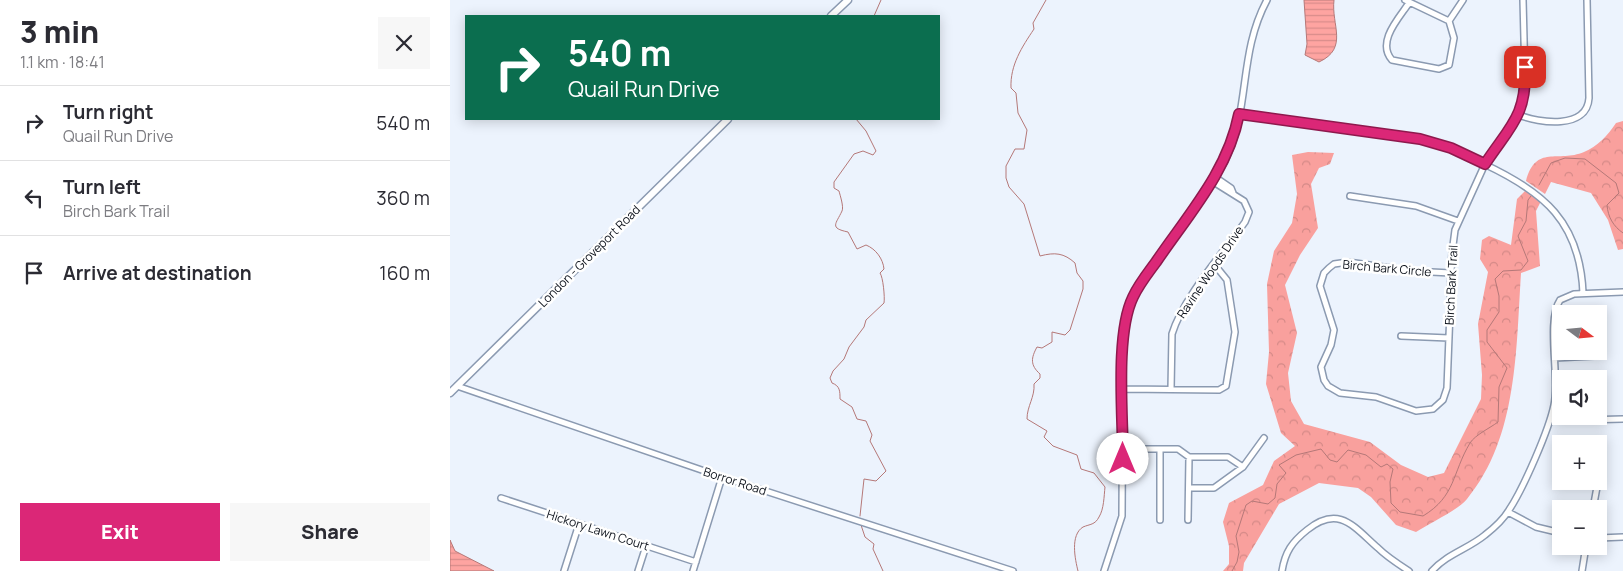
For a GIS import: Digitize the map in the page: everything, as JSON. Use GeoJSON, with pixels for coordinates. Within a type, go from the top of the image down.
{"type":"FeatureCollection","features":[{"type":"Feature","properties":{"kind":"main road"},"geometry":{"type":"LineString","coordinates":[[832,15],[848,0]]}},
{"type":"Feature","properties":{"kind":"main road","name":"London - Groveport Road"},"geometry":{"type":"LineString","coordinates":[[453,389],[727,120]]}},
{"type":"Feature","properties":{"kind":"street"},"geometry":{"type":"LineString","coordinates":[[1104,571],[1122,516],[1124,327],[1133,298],[1214,179],[1232,145],[1239,114],[1250,40],[1267,0]]}},
{"type":"Feature","properties":{"kind":"street"},"geometry":{"type":"LineString","coordinates":[[1449,21],[1463,0]]}},
{"type":"Feature","properties":{"kind":"street","name":"Birch Bark Trail"},"geometry":{"type":"LineString","coordinates":[[1410,409],[1427,411],[1433,409],[1443,400],[1447,388],[1453,241],[1458,220],[1485,164],[1519,115],[1524,99],[1523,0]]}},
{"type":"Feature","properties":{"kind":"street"},"geometry":{"type":"LineString","coordinates":[[1519,115],[1547,121],[1569,120],[1580,117],[1587,109],[1590,98],[1586,0]]}},
{"type":"Feature","properties":{"kind":"street"},"geometry":{"type":"LineString","coordinates":[[1407,1],[1449,21],[1454,35],[1453,51],[1449,65],[1438,69],[1396,62],[1389,57],[1386,44],[1407,1]]}},
{"type":"Feature","properties":{"kind":"street"},"geometry":{"type":"LineString","coordinates":[[1239,114],[1420,139],[1451,148],[1522,183],[1541,197],[1558,215],[1578,254],[1582,271],[1583,293]]}},
{"type":"Feature","properties":{"kind":"street","name":"Ravine Woods Drive"},"geometry":{"type":"LineString","coordinates":[[1171,389],[1174,328],[1184,308],[1248,216],[1247,204],[1233,193],[1228,192],[1214,179]]}},
{"type":"Feature","properties":{"kind":"street"},"geometry":{"type":"LineString","coordinates":[[1350,196],[1416,206],[1458,220]]}},
{"type":"Feature","properties":{"kind":"street","name":"Birch Bark Circle"},"geometry":{"type":"LineString","coordinates":[[1410,409],[1376,397],[1340,393],[1333,390],[1324,380],[1323,360],[1331,345],[1334,322],[1320,292],[1322,279],[1329,268],[1342,262],[1451,273]]}},
{"type":"Feature","properties":{"kind":"street"},"geometry":{"type":"LineString","coordinates":[[1123,389],[1219,390],[1226,386],[1235,332],[1227,280],[1214,264]]}},
{"type":"Feature","properties":{"kind":"street"},"geometry":{"type":"LineString","coordinates":[[1556,305],[1564,297],[1583,293],[1623,292]]}},
{"type":"Feature","properties":{"kind":"street"},"geometry":{"type":"LineString","coordinates":[[1401,336],[1449,338]]}},
{"type":"Feature","properties":{"kind":"street","name":"Borror Road"},"geometry":{"type":"LineString","coordinates":[[453,389],[1014,571]]}},
{"type":"Feature","properties":{"kind":"street"},"geometry":{"type":"LineString","coordinates":[[1432,571],[1448,556],[1484,536],[1508,512],[1552,414]]}},
{"type":"Feature","properties":{"kind":"street"},"geometry":{"type":"LineString","coordinates":[[1607,419],[1623,419]]}},
{"type":"Feature","properties":{"kind":"street"},"geometry":{"type":"LineString","coordinates":[[1189,488],[1214,488],[1243,467],[1264,438]]}},
{"type":"Feature","properties":{"kind":"street"},"geometry":{"type":"LineString","coordinates":[[1123,449],[1178,449],[1189,457],[1228,457],[1243,467]]}},
{"type":"Feature","properties":{"kind":"street"},"geometry":{"type":"LineString","coordinates":[[1160,449],[1160,520]]}},
{"type":"Feature","properties":{"kind":"street"},"geometry":{"type":"LineString","coordinates":[[1188,520],[1189,457]]}},
{"type":"Feature","properties":{"kind":"street"},"geometry":{"type":"LineString","coordinates":[[693,571],[722,477]]}},
{"type":"Feature","properties":{"kind":"street","name":"Hickory Lawn Court"},"geometry":{"type":"LineString","coordinates":[[501,498],[696,562]]}},
{"type":"Feature","properties":{"kind":"street"},"geometry":{"type":"LineString","coordinates":[[1508,512],[1536,527],[1552,530]]}},
{"type":"Feature","properties":{"kind":"street"},"geometry":{"type":"LineString","coordinates":[[1282,571],[1287,551],[1294,540],[1313,525],[1333,518],[1349,522],[1388,558],[1409,571]]}},
{"type":"Feature","properties":{"kind":"street"},"geometry":{"type":"LineString","coordinates":[[564,571],[579,524]]}},
{"type":"Feature","properties":{"kind":"street"},"geometry":{"type":"LineString","coordinates":[[1607,538],[1623,538]]}},
{"type":"Feature","properties":{"kind":"street"},"geometry":{"type":"LineString","coordinates":[[638,571],[646,546]]}},
{"type":"Feature","properties":{"kind":"street"},"geometry":{"type":"LineString","coordinates":[[1582,571],[1585,555]]}},
{"type":"Feature","properties":{"kind":"green space"},"geometry":{"type":"Polygon","coordinates":[[[1623,121],[1623,249],[1618,250],[1608,220],[1591,193],[1551,182],[1545,194],[1526,181],[1530,170],[1542,158],[1574,155],[1589,150],[1602,140],[1616,123],[1623,121]]]}},
{"type":"Feature","properties":{"kind":"green space"},"geometry":{"type":"Polygon","coordinates":[[[1308,152],[1334,153],[1330,164],[1319,168],[1311,184],[1318,228],[1300,255],[1285,285],[1297,333],[1288,373],[1291,401],[1304,424],[1370,442],[1401,465],[1428,477],[1444,473],[1481,399],[1482,375],[1478,324],[1488,272],[1480,259],[1482,240],[1489,236],[1511,245],[1517,199],[1527,189],[1541,201],[1536,211],[1540,266],[1521,273],[1515,362],[1505,420],[1496,448],[1484,475],[1463,503],[1416,532],[1396,525],[1371,497],[1358,488],[1319,483],[1279,504],[1244,563],[1243,571],[1223,571],[1229,564],[1229,546],[1223,522],[1229,503],[1263,485],[1274,461],[1295,446],[1281,433],[1266,384],[1269,352],[1267,284],[1274,251],[1292,223],[1297,194],[1292,155],[1308,152]]]}},
{"type":"Feature","properties":{"kind":"shaded area"},"geometry":{"type":"Polygon","coordinates":[[[1304,0],[1334,0],[1336,43],[1334,50],[1319,62],[1305,55],[1307,44],[1304,0]]]}},
{"type":"Feature","properties":{"kind":"shaded area"},"geometry":{"type":"Polygon","coordinates":[[[450,540],[455,551],[494,571],[450,571],[450,540]]]}},
{"type":"Feature","properties":{"kind":"waterway"},"geometry":{"type":"LineString","coordinates":[[874,15],[881,0]]}},
{"type":"Feature","properties":{"kind":"waterway"},"geometry":{"type":"LineString","coordinates":[[1046,0],[1033,23],[1034,29],[1021,50],[1012,72],[1011,88],[1016,93],[1018,113],[1027,130],[1024,149],[1015,149],[1006,166],[1006,178],[1009,187],[1024,204],[1040,256],[1055,254],[1067,257],[1075,263],[1077,273],[1083,281],[1083,289],[1070,330],[1065,335],[1052,332],[1052,342],[1042,348],[1037,347],[1035,351],[1032,361],[1040,374],[1040,378],[1034,384],[1027,419],[1047,431],[1044,437],[1053,446],[1077,455],[1081,469],[1094,473],[1105,487],[1101,514],[1094,523],[1083,527],[1076,536],[1074,548],[1078,571]]}},
{"type":"Feature","properties":{"kind":"waterway"},"geometry":{"type":"LineString","coordinates":[[857,120],[866,131],[876,151],[873,155],[863,151],[854,154],[834,182],[834,188],[839,191],[843,207],[836,222],[836,227],[848,232],[857,249],[866,245],[873,249],[881,258],[884,269],[880,273],[884,303],[866,320],[864,327],[830,378],[832,383],[839,389],[840,399],[852,407],[857,419],[866,421],[872,435],[870,441],[886,471],[876,481],[864,479],[860,516]]}},
{"type":"Feature","properties":{"kind":"waterway"},"geometry":{"type":"LineString","coordinates":[[1539,185],[1551,163],[1565,158],[1585,159],[1616,183],[1619,193],[1607,205],[1610,217],[1616,227],[1623,233]]}},
{"type":"Feature","properties":{"kind":"waterway"},"geometry":{"type":"LineString","coordinates":[[1232,571],[1237,562],[1239,552],[1236,536],[1246,505],[1252,501],[1268,504],[1275,498],[1277,484],[1286,473],[1279,465],[1296,455],[1321,449],[1330,460],[1337,462],[1348,450],[1366,455],[1381,467],[1387,464],[1393,469],[1390,482],[1391,503],[1400,512],[1423,516],[1442,500],[1448,492],[1472,440],[1498,422],[1499,387],[1507,368],[1487,342],[1487,330],[1499,312],[1499,296],[1495,279],[1503,271],[1521,270],[1528,261],[1518,236],[1526,221],[1528,200],[1531,196]]}},
{"type":"Feature","properties":{"kind":"waterway"},"geometry":{"type":"LineString","coordinates":[[861,525],[865,537],[874,544],[873,549],[883,571]]}},
{"type":"Feature","properties":{"kind":"route"},"geometry":{"type":"LineString","coordinates":[[1123,459],[1123,336],[1127,313],[1141,284],[1222,167],[1232,145],[1239,114],[1420,139],[1451,148],[1485,164],[1519,115],[1524,99],[1525,67]]}}]}
